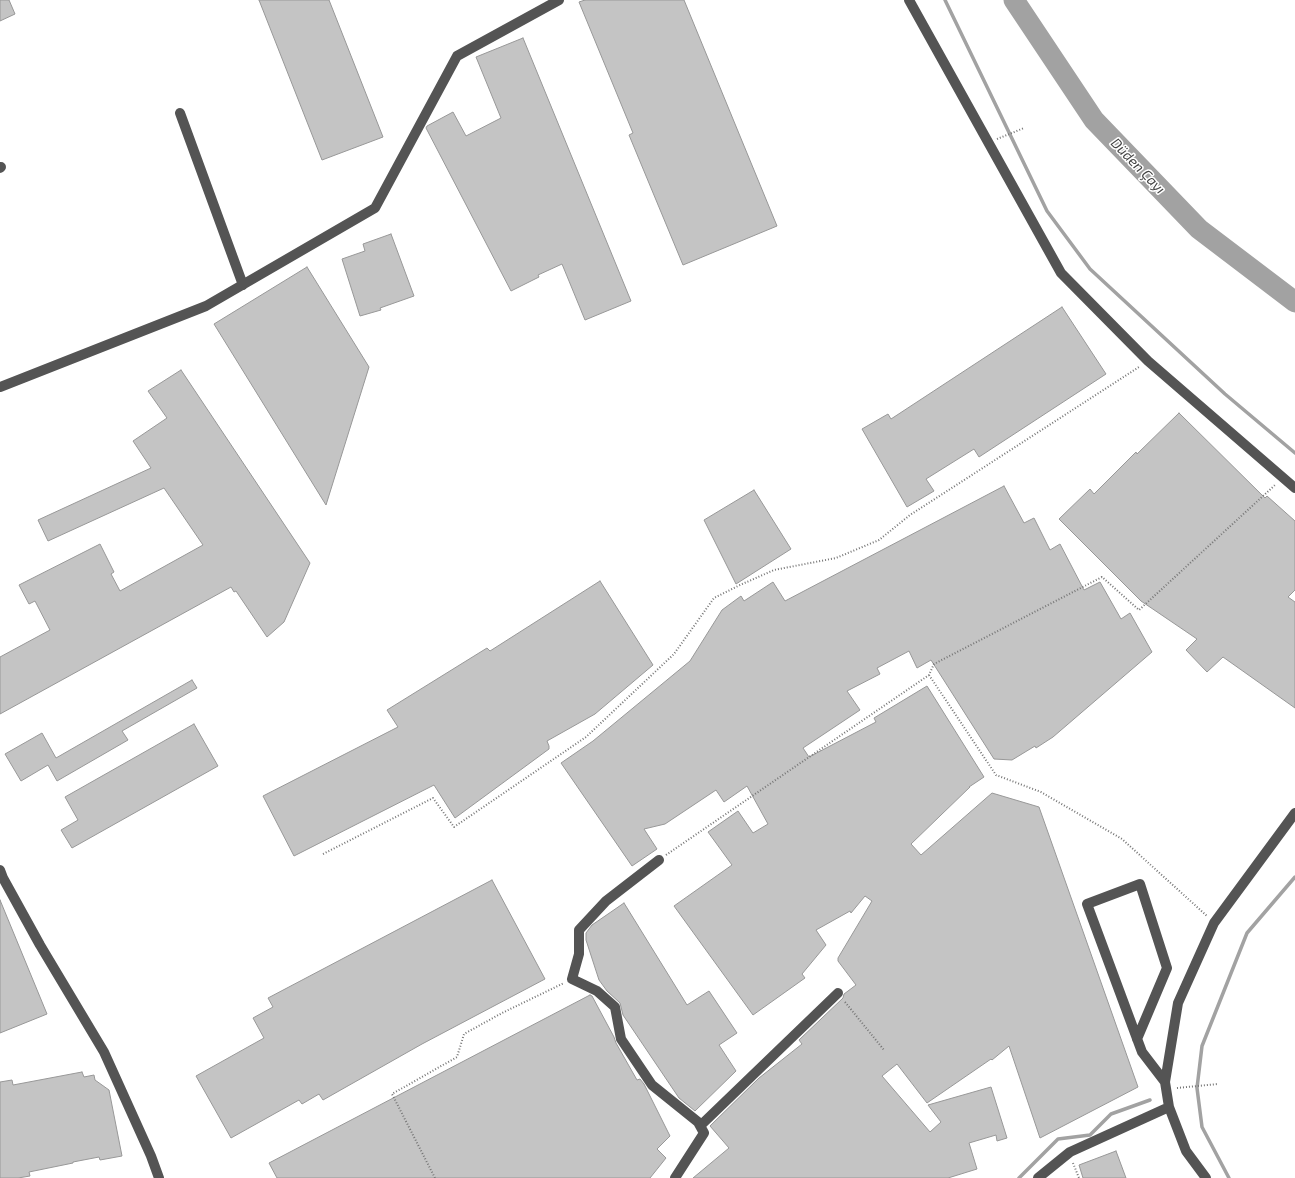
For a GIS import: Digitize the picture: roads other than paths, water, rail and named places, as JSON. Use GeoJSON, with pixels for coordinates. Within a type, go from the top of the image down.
{"type":"FeatureCollection","features":[{"type":"Feature","properties":{"kind":"street"},"geometry":{"type":"LineString","coordinates":[[0,387],[206,306],[375,208],[458,56],[559,0]]}},
{"type":"Feature","properties":{"kind":"street"},"geometry":{"type":"LineString","coordinates":[[909,0],[1061,273],[1148,361],[1295,488]]}},
{"type":"Feature","properties":{"kind":"street"},"geometry":{"type":"LineString","coordinates":[[180,113],[242,285]]}},
{"type":"Feature","properties":{"kind":"street"},"geometry":{"type":"LineString","coordinates":[[1206,1178],[1186,1151],[1169,1107],[1165,1082],[1178,1002],[1214,923],[1295,813]]}},
{"type":"Feature","properties":{"kind":"street"},"geometry":{"type":"LineString","coordinates":[[659,860],[606,901],[579,930],[579,954],[572,979],[597,991],[614,1008],[621,1039],[652,1085],[698,1122],[704,1133],[675,1178]]}},
{"type":"Feature","properties":{"kind":"street"},"geometry":{"type":"LineString","coordinates":[[0,870],[40,944],[104,1052],[151,1156],[159,1178]]}},
{"type":"Feature","properties":{"kind":"street"},"geometry":{"type":"LineString","coordinates":[[1137,1039],[1167,968],[1140,884],[1087,904],[1137,1039],[1142,1052],[1165,1082]]}},
{"type":"Feature","properties":{"kind":"street"},"geometry":{"type":"LineString","coordinates":[[700,1126],[838,993]]}},
{"type":"Feature","properties":{"kind":"street"},"geometry":{"type":"LineString","coordinates":[[1038,1178],[1070,1152],[1169,1107]]}},
{"type":"Feature","properties":{"kind":"waterway"},"geometry":{"type":"LineString","coordinates":[[945,0],[1047,211],[1090,269],[1225,394],[1295,453]]}},
{"type":"Feature","properties":{"kind":"waterway","name":"Düden Çayı"},"geometry":{"type":"LineString","coordinates":[[1014,0],[1094,120],[1199,229],[1295,302]]}},
{"type":"Feature","properties":{"kind":"waterway"},"geometry":{"type":"LineString","coordinates":[[1229,1178],[1202,1127],[1197,1088],[1202,1046],[1247,933],[1295,877]]}},
{"type":"Feature","properties":{"kind":"waterway"},"geometry":{"type":"LineString","coordinates":[[1019,1178],[1058,1139],[1090,1135],[1111,1114],[1150,1100]]}}]}
